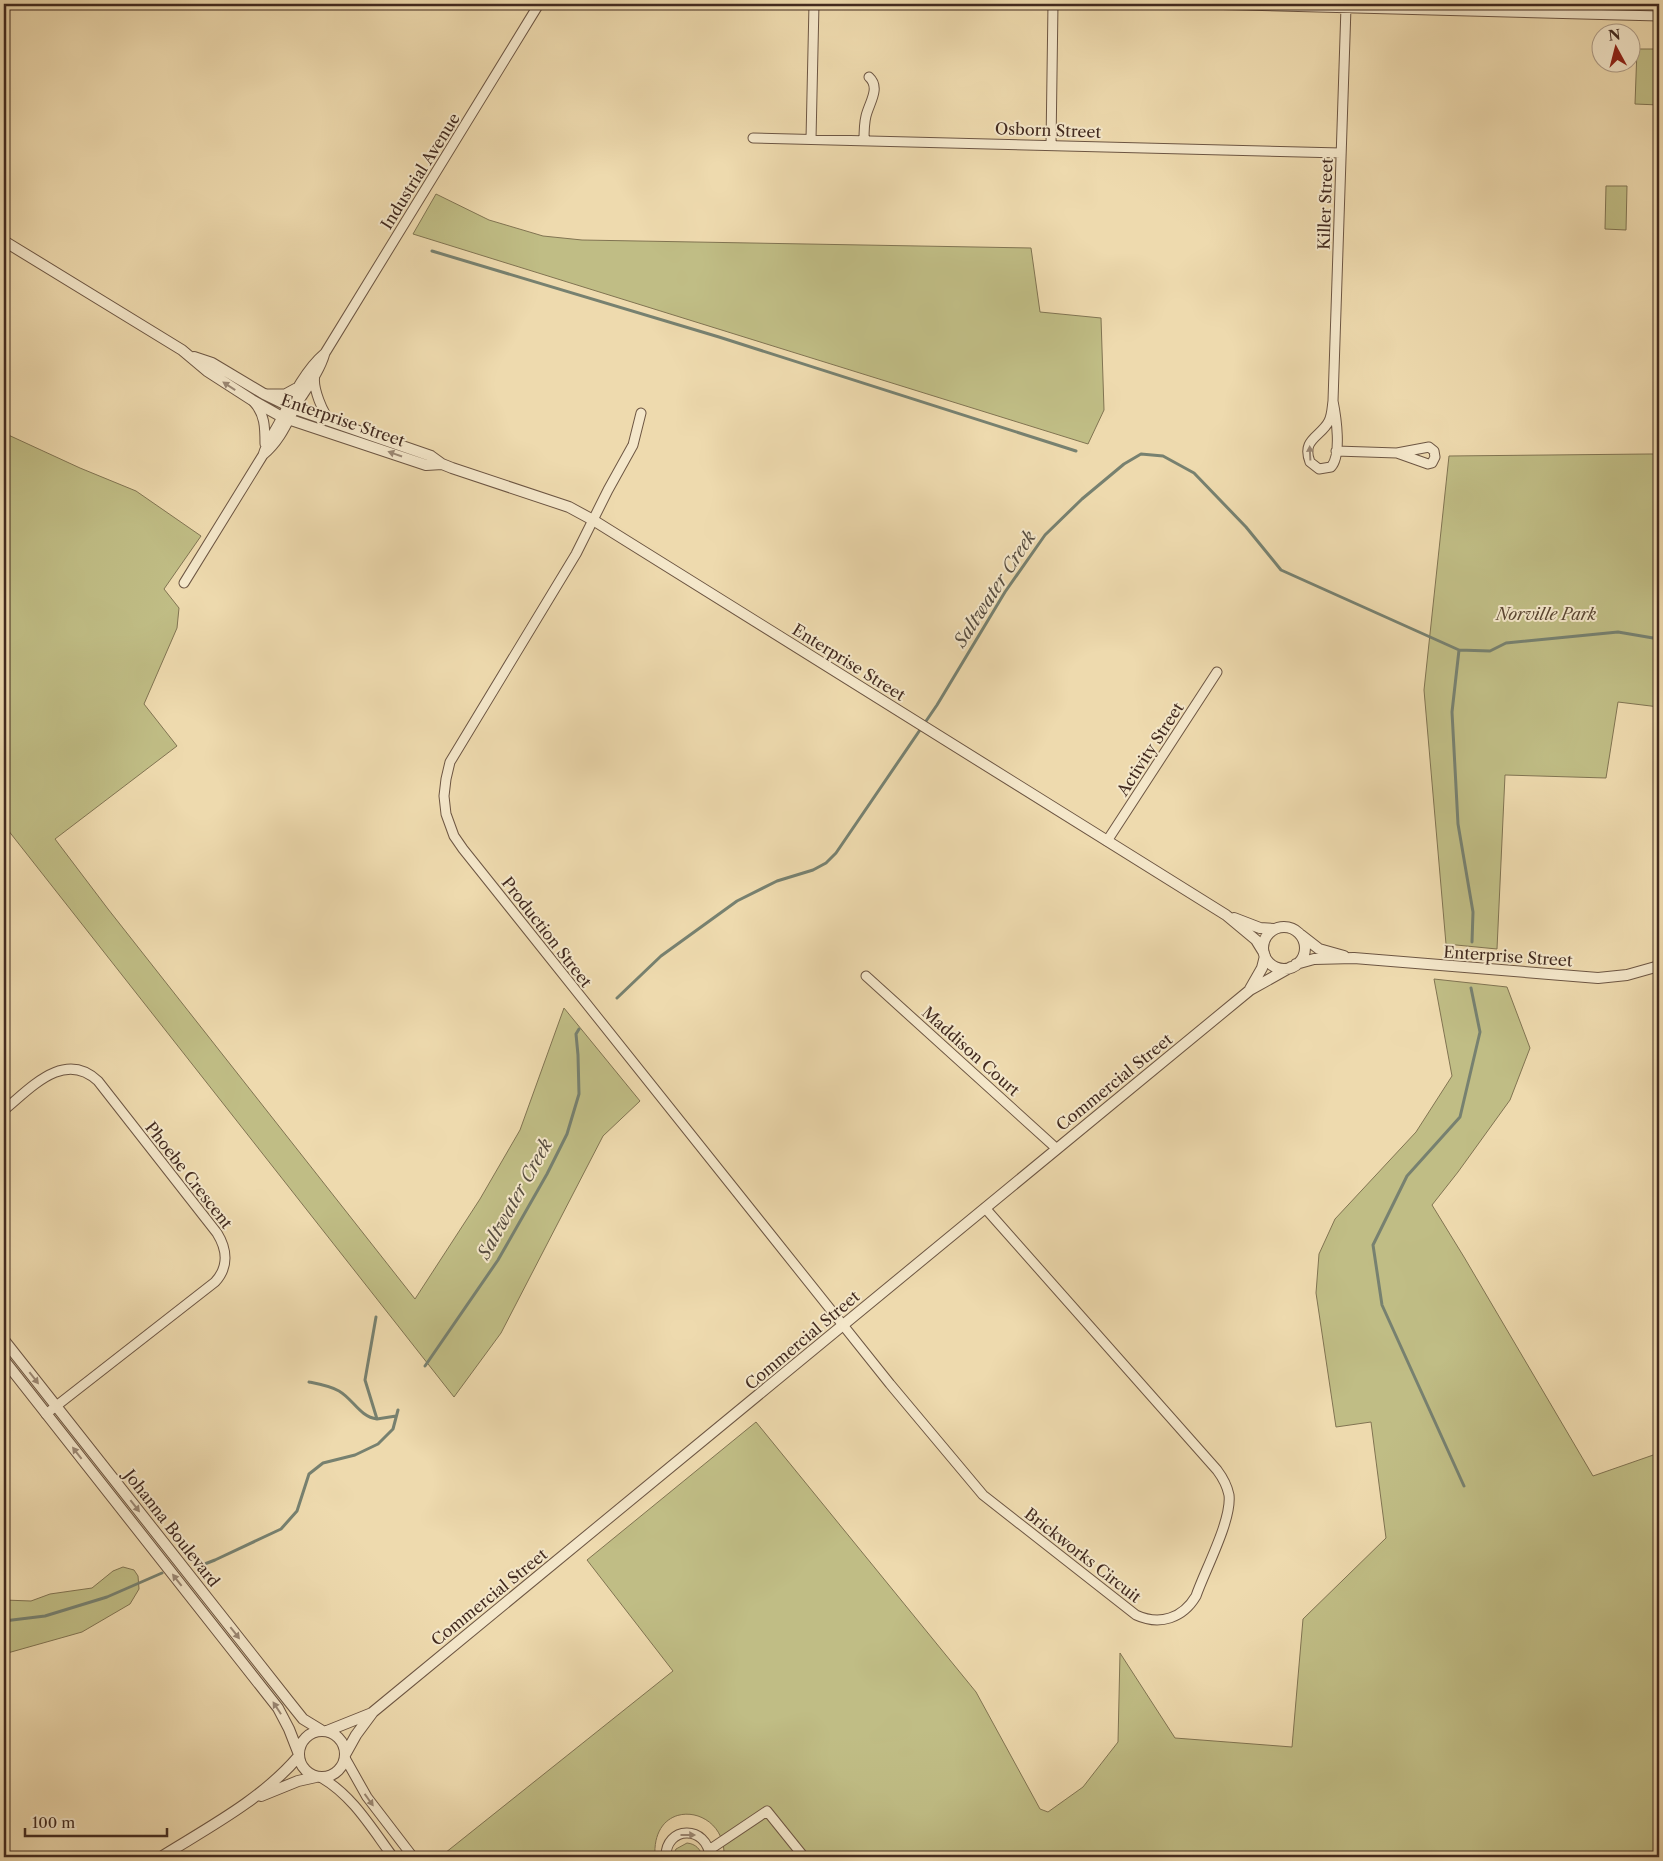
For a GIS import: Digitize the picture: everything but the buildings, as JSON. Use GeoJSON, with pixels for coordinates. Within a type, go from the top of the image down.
{"type":"FeatureCollection","features":[{"type":"Feature","properties":{"kind":"street","name":"Industrial Avenue"},"geometry":{"type":"LineString","coordinates":[[289,413],[322,364],[325,353],[539,4]]}},
{"type":"Feature","properties":{"kind":"street"},"geometry":{"type":"LineString","coordinates":[[811,139],[814,4]]}},
{"type":"Feature","properties":{"kind":"street"},"geometry":{"type":"LineString","coordinates":[[1050,145],[1053,4]]}},
{"type":"Feature","properties":{"kind":"street"},"geometry":{"type":"LineString","coordinates":[[1202,4],[1381,6],[1659,16]]}},
{"type":"Feature","properties":{"kind":"street","name":"Killer Street"},"geometry":{"type":"LineString","coordinates":[[1333,401],[1346,7]]}},
{"type":"Feature","properties":{"kind":"street"},"geometry":{"type":"LineString","coordinates":[[864,141],[865,118],[874,87],[873,81],[869,77]]}},
{"type":"Feature","properties":{"kind":"street","name":"Osborn Street"},"geometry":{"type":"LineString","coordinates":[[753,138],[1341,153]]}},
{"type":"Feature","properties":{"kind":"street","name":"Enterprise Street"},"geometry":{"type":"LineString","coordinates":[[4,241],[189,355],[207,371],[252,400],[426,465],[442,464]]}},
{"type":"Feature","properties":{"kind":"street","name":"Industrial Avenue"},"geometry":{"type":"LineString","coordinates":[[184,583],[264,451],[273,447],[301,384],[315,361],[325,353]]}},
{"type":"Feature","properties":{"kind":"street","name":"Enterprise Street"},"geometry":{"type":"LineString","coordinates":[[189,355],[212,363],[264,394],[289,413],[332,422],[431,456],[442,464],[569,508],[593,520],[1226,915],[1256,940],[1264,954]]}},
{"type":"Feature","properties":{"kind":"street"},"geometry":{"type":"LineString","coordinates":[[315,375],[314,385],[325,415],[332,422]]}},
{"type":"Feature","properties":{"kind":"street"},"geometry":{"type":"LineString","coordinates":[[264,394],[285,394],[301,384]]}},
{"type":"Feature","properties":{"kind":"street"},"geometry":{"type":"LineString","coordinates":[[252,400],[259,408],[264,420],[264,451]]}},
{"type":"Feature","properties":{"kind":"street"},"geometry":{"type":"LineString","coordinates":[[1333,401],[1336,419],[1334,464],[1328,468],[1315,468],[1308,458],[1309,445],[1328,422],[1333,401]]}},
{"type":"Feature","properties":{"kind":"street","name":"Production Street"},"geometry":{"type":"LineString","coordinates":[[641,413],[635,442],[576,554],[450,762],[444,796],[448,824],[463,849],[526,930],[843,1326]]}},
{"type":"Feature","properties":{"kind":"street"},"geometry":{"type":"LineString","coordinates":[[1336,452],[1397,454]]}},
{"type":"Feature","properties":{"kind":"street","name":"Activity Street"},"geometry":{"type":"LineString","coordinates":[[1107,841],[1217,672]]}},
{"type":"Feature","properties":{"kind":"street","name":"Enterprise Street"},"geometry":{"type":"LineString","coordinates":[[1226,915],[1260,928],[1274,929]]}},
{"type":"Feature","properties":{"kind":"street"},"geometry":{"type":"LineString","coordinates":[[1288,927],[1300,935],[1304,941],[1303,955],[1293,966],[1280,968],[1275,966],[1264,954],[1265,939],[1274,929],[1288,927]]}},
{"type":"Feature","properties":{"kind":"street","name":"Enterprise Street"},"geometry":{"type":"LineString","coordinates":[[1300,935],[1319,948],[1354,958]]}},
{"type":"Feature","properties":{"kind":"street","name":"Commercial Street"},"geometry":{"type":"LineString","coordinates":[[1250,990],[1262,968],[1264,954]]}},
{"type":"Feature","properties":{"kind":"street","name":"Enterprise Street"},"geometry":{"type":"LineString","coordinates":[[1293,966],[1314,959],[1354,958],[1598,978],[1627,976],[1659,966]]}},
{"type":"Feature","properties":{"kind":"street","name":"Commercial Street"},"geometry":{"type":"LineString","coordinates":[[345,1755],[356,1735],[373,1712],[1250,990],[1293,966]]}},
{"type":"Feature","properties":{"kind":"street","name":"Maddison Court"},"geometry":{"type":"LineString","coordinates":[[866,976],[1057,1149]]}},
{"type":"Feature","properties":{"kind":"street","name":"Phoebe Crescent"},"geometry":{"type":"LineString","coordinates":[[4,1110],[52,1073],[70,1069],[88,1074],[98,1081],[217,1233],[224,1246],[224,1268],[215,1282],[46,1414]]}},
{"type":"Feature","properties":{"kind":"street","name":"Brickworks Circuit"},"geometry":{"type":"LineString","coordinates":[[843,1326],[968,1478],[983,1495],[1001,1510],[1136,1615],[1151,1620],[1160,1620],[1179,1615],[1186,1610],[1196,1596],[1227,1518],[1229,1503],[1226,1486],[1217,1470],[985,1208]]}},
{"type":"Feature","properties":{"kind":"street","name":"Johanna Boulevard"},"geometry":{"type":"LineString","coordinates":[[4,1342],[303,1719],[324,1731]]}},
{"type":"Feature","properties":{"kind":"street","name":"Johanna Boulevard"},"geometry":{"type":"LineString","coordinates":[[4,1360],[278,1708],[298,1754]]}},
{"type":"Feature","properties":{"kind":"street","name":"Commercial Street"},"geometry":{"type":"LineString","coordinates":[[324,1731],[373,1712]]}},
{"type":"Feature","properties":{"kind":"street"},"geometry":{"type":"LineString","coordinates":[[161,1857],[253,1799],[288,1768],[298,1754],[301,1742],[306,1736],[324,1731],[340,1738],[345,1755],[367,1797],[413,1857]]}},
{"type":"Feature","properties":{"kind":"street"},"geometry":{"type":"LineString","coordinates":[[298,1754],[304,1769],[336,1786],[354,1805],[393,1857]]}},
{"type":"Feature","properties":{"kind":"street"},"geometry":{"type":"LineString","coordinates":[[253,1799],[298,1781],[337,1772],[342,1766],[345,1755]]}},
{"type":"Feature","properties":{"kind":"street"},"geometry":{"type":"LineString","coordinates":[[666,1857],[668,1846],[672,1840],[684,1833],[692,1833],[703,1839],[709,1854],[767,1811],[804,1857]]}},
{"type":"Feature","properties":{"kind":"green space"},"geometry":{"type":"Polygon","coordinates":[[[1640,49],[1659,49],[1659,105],[1635,104],[1636,72],[1640,72],[1640,49]]]}},
{"type":"Feature","properties":{"kind":"green space"},"geometry":{"type":"Polygon","coordinates":[[[1606,186],[1627,186],[1626,230],[1605,229],[1606,186]]]}},
{"type":"Feature","properties":{"kind":"green space"},"geometry":{"type":"Polygon","coordinates":[[[436,194],[489,220],[543,236],[582,240],[1031,248],[1040,312],[1101,318],[1104,410],[1088,444],[413,234],[436,194]]]}},
{"type":"Feature","properties":{"kind":"green space"},"geometry":{"type":"Polygon","coordinates":[[[4,433],[136,491],[201,536],[164,589],[179,608],[177,628],[144,704],[177,746],[55,839],[415,1299],[480,1199],[520,1130],[564,1008],[640,1101],[603,1136],[501,1333],[454,1397],[4,825],[4,433]]]}},
{"type":"Feature","properties":{"kind":"green space","name":"Norville Park"},"geometry":{"type":"Polygon","coordinates":[[[1659,454],[1659,707],[1618,702],[1606,778],[1505,775],[1497,949],[1446,944],[1424,690],[1449,456],[1659,454]]]}},
{"type":"Feature","properties":{"kind":"green space"},"geometry":{"type":"Polygon","coordinates":[[[1434,979],[1507,987],[1530,1048],[1510,1100],[1432,1205],[1593,1476],[1659,1453],[1659,1857],[724,1857],[722,1840],[714,1826],[702,1818],[689,1814],[676,1816],[665,1824],[657,1837],[655,1857],[440,1857],[673,1671],[587,1560],[756,1422],[976,1692],[1040,1809],[1048,1812],[1083,1787],[1118,1742],[1120,1653],[1175,1738],[1292,1747],[1303,1619],[1386,1538],[1371,1422],[1336,1427],[1316,1293],[1319,1254],[1335,1219],[1416,1132],[1452,1076],[1434,979]]]}},
{"type":"Feature","properties":{"kind":"green space"},"geometry":{"type":"Polygon","coordinates":[[[123,1567],[134,1570],[138,1576],[139,1589],[130,1604],[82,1632],[4,1654],[4,1600],[31,1601],[50,1594],[92,1588],[113,1571],[123,1567]]]}},
{"type":"Feature","properties":{"kind":"green space"},"geometry":{"type":"Polygon","coordinates":[[[687,1843],[697,1847],[703,1857],[672,1857],[676,1849],[687,1843]]]}},
{"type":"Feature","properties":{"kind":"waterway"},"geometry":{"type":"LineString","coordinates":[[432,251],[719,337],[1076,451]]}},
{"type":"Feature","properties":{"kind":"waterway","name":"Saltwater Creek"},"geometry":{"type":"LineString","coordinates":[[617,998],[661,956],[737,901],[777,881],[813,870],[826,863],[836,853],[937,705],[1005,592],[1045,535],[1082,499],[1124,464],[1141,454],[1163,456],[1194,473],[1246,527],[1281,570],[1459,650],[1490,651],[1506,643],[1618,632],[1659,639]]}},
{"type":"Feature","properties":{"kind":"waterway"},"geometry":{"type":"LineString","coordinates":[[1459,650],[1452,712],[1458,824],[1473,912],[1472,942]]}},
{"type":"Feature","properties":{"kind":"waterway"},"geometry":{"type":"LineString","coordinates":[[1464,1486],[1382,1305],[1373,1245],[1407,1176],[1460,1117],[1480,1032],[1471,988]]}},
{"type":"Feature","properties":{"kind":"waterway","name":"Saltwater Creek"},"geometry":{"type":"LineString","coordinates":[[425,1366],[498,1260],[547,1174],[567,1134],[579,1094],[576,1034],[579,1029]]}},
{"type":"Feature","properties":{"kind":"waterway"},"geometry":{"type":"LineString","coordinates":[[376,1317],[365,1380],[377,1419],[396,1416]]}},
{"type":"Feature","properties":{"kind":"waterway"},"geometry":{"type":"LineString","coordinates":[[309,1382],[328,1386],[339,1391],[366,1415],[377,1419]]}},
{"type":"Feature","properties":{"kind":"waterway","name":"Saltwater Creek"},"geometry":{"type":"LineString","coordinates":[[197,1567],[281,1529],[297,1511],[309,1474],[323,1463],[355,1455],[378,1444],[393,1429],[398,1410]]}},
{"type":"Feature","properties":{"kind":"waterway","name":"Saltwater Creek"},"geometry":{"type":"LineString","coordinates":[[4,1621],[45,1616],[107,1597],[162,1573]]}}]}
